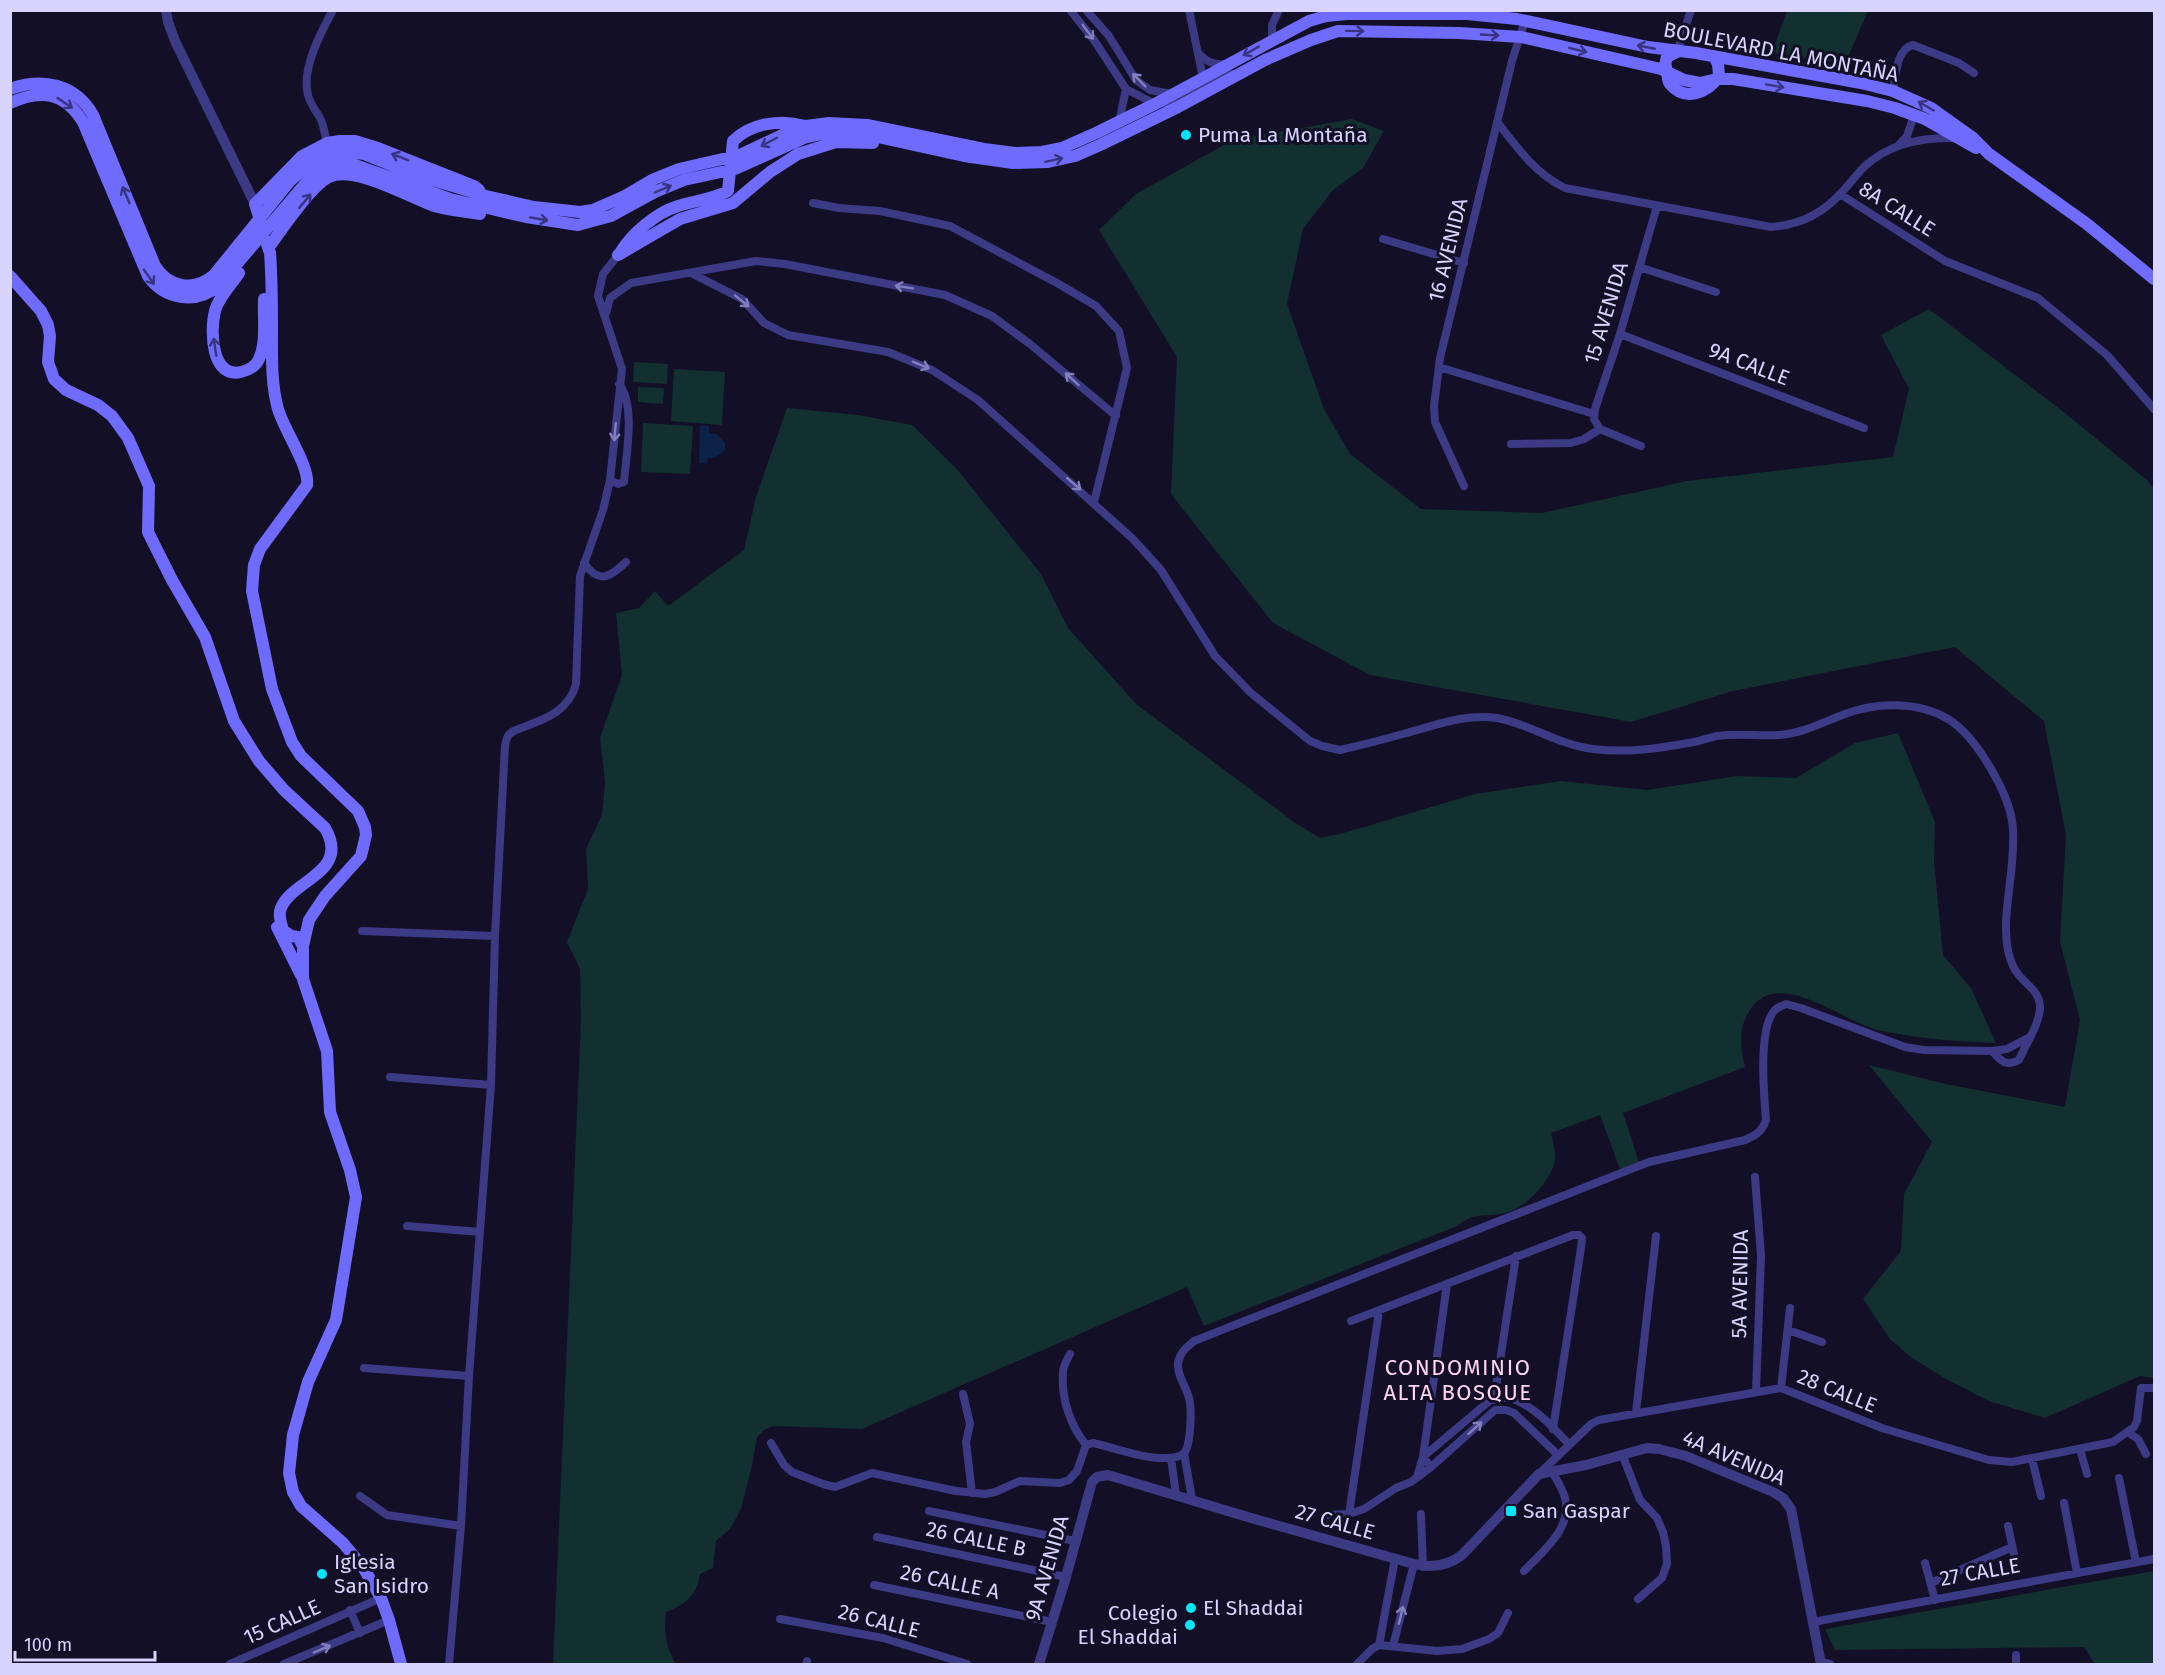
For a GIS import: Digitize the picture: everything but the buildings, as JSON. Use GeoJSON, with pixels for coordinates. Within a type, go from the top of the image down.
{"type":"FeatureCollection","features":[{"type":"Feature","properties":{"kind":"main road","name":"BOULEVARD LA MONTAÑA"},"geometry":{"type":"LineString","coordinates":[[1098,139],[1119,122],[1309,21],[1326,16],[1467,12],[1525,21],[1677,52],[1696,53],[1861,83],[1893,91],[1931,108],[1973,138],[1989,154]]}},
{"type":"Feature","properties":{"kind":"main road","name":"BOULEVARD LA MONTAÑA"},"geometry":{"type":"LineString","coordinates":[[264,212],[313,175],[330,165],[342,163],[362,166],[450,199],[574,225],[611,216],[654,192],[684,180],[735,169],[804,138],[826,133],[855,132],[964,156],[1022,164],[1048,162],[1299,45],[1338,31],[1460,33],[1521,37],[1667,72]]}},
{"type":"Feature","properties":{"kind":"main road"},"geometry":{"type":"LineString","coordinates":[[1272,39],[1274,44],[1279,46],[1299,45]]}},
{"type":"Feature","properties":{"kind":"main road"},"geometry":{"type":"LineString","coordinates":[[1677,52],[1666,60],[1665,65],[1668,83],[1680,92],[1694,94],[1705,91],[1717,79],[1719,70],[1715,58]]}},
{"type":"Feature","properties":{"kind":"main road","name":"BOULEVARD LA MONTAÑA"},"geometry":{"type":"LineString","coordinates":[[1717,79],[1733,79],[1867,101],[1914,115],[1989,154],[2087,224],[2154,279]]}},
{"type":"Feature","properties":{"kind":"main road"},"geometry":{"type":"LineString","coordinates":[[10,89],[28,84],[50,83],[67,89],[86,104],[93,115],[155,266],[163,277],[189,286],[206,281],[221,266],[264,212],[299,159],[327,143],[347,140],[378,148],[474,186],[486,196]]}},
{"type":"Feature","properties":{"kind":"main road"},"geometry":{"type":"LineString","coordinates":[[10,103],[44,94],[56,97],[77,112],[144,270],[152,283],[161,290],[184,297],[207,293],[218,286],[247,254]]}},
{"type":"Feature","properties":{"kind":"main road"},"geometry":{"type":"LineString","coordinates":[[618,255],[627,241],[661,214],[678,206],[728,191],[733,141],[737,137],[758,126],[788,122],[806,126]]}},
{"type":"Feature","properties":{"kind":"main road","name":"BOULEVARD LA MONTAÑA"},"geometry":{"type":"LineString","coordinates":[[264,212],[303,168],[323,155],[338,152],[363,154],[428,179],[486,196],[563,211],[580,212],[593,210],[679,169],[740,155],[806,126],[829,123],[867,125],[984,149],[1015,153],[1073,150]]}},
{"type":"Feature","properties":{"kind":"main road"},"geometry":{"type":"LineString","coordinates":[[618,255],[680,219],[733,203],[783,162],[818,146],[836,141],[853,141],[924,154],[942,150]]}},
{"type":"Feature","properties":{"kind":"main road"},"geometry":{"type":"LineString","coordinates":[[264,212],[245,264],[217,306],[213,322],[217,359],[224,368],[236,373],[253,367],[260,357],[268,244],[323,180],[337,174],[356,175],[425,202],[453,210],[484,215],[496,210]]}},
{"type":"Feature","properties":{"kind":"main road"},"geometry":{"type":"LineString","coordinates":[[264,212],[272,288],[272,359],[277,407],[285,430],[306,468],[308,477],[307,485],[260,549],[254,565],[252,591],[272,689],[292,742],[301,756],[358,810],[366,835],[361,856],[325,896],[304,933],[303,979]]}},
{"type":"Feature","properties":{"kind":"main road"},"geometry":{"type":"LineString","coordinates":[[10,276],[40,311],[48,325],[50,336],[48,362],[54,379],[66,390],[98,405],[112,416],[128,438],[149,486],[148,532],[171,580],[205,637],[234,721],[259,761],[284,790],[325,828],[333,845],[330,857],[323,868],[290,896],[276,919],[278,930],[303,979],[327,1051],[330,1112],[350,1170],[356,1197],[336,1320],[308,1382],[292,1435],[290,1478],[293,1492],[301,1506],[343,1543],[363,1567],[381,1598],[400,1665]]}},
{"type":"Feature","properties":{"kind":"main road"},"geometry":{"type":"LineString","coordinates":[[280,912],[284,930],[291,936],[304,933]]}},
{"type":"Feature","properties":{"kind":"street"},"geometry":{"type":"LineString","coordinates":[[166,10],[175,41],[264,212]]}},
{"type":"Feature","properties":{"kind":"street"},"geometry":{"type":"LineString","coordinates":[[327,143],[322,122],[308,97],[307,89],[310,61],[317,40],[333,10]]}},
{"type":"Feature","properties":{"kind":"street"},"geometry":{"type":"LineString","coordinates":[[1070,10],[1094,40],[1126,89],[1155,104],[1169,103],[1226,74],[1240,74]]}},
{"type":"Feature","properties":{"kind":"street"},"geometry":{"type":"LineString","coordinates":[[1086,10],[1109,36],[1136,80],[1150,90],[1173,94]]}},
{"type":"Feature","properties":{"kind":"street"},"geometry":{"type":"LineString","coordinates":[[1189,10],[1203,78]]}},
{"type":"Feature","properties":{"kind":"street"},"geometry":{"type":"LineString","coordinates":[[1272,39],[1272,25],[1279,10]]}},
{"type":"Feature","properties":{"kind":"street"},"geometry":{"type":"LineString","coordinates":[[1677,52],[1691,10]]}},
{"type":"Feature","properties":{"kind":"street"},"geometry":{"type":"LineString","coordinates":[[1460,33],[1467,12]]}},
{"type":"Feature","properties":{"kind":"street","name":"16 AVENIDA"},"geometry":{"type":"LineString","coordinates":[[1464,486],[1435,422],[1434,406],[1441,350],[1512,61],[1525,21]]}},
{"type":"Feature","properties":{"kind":"street"},"geometry":{"type":"LineString","coordinates":[[1893,91],[1902,51],[1907,46],[1913,45],[1959,63],[1974,73]]}},
{"type":"Feature","properties":{"kind":"street"},"geometry":{"type":"LineString","coordinates":[[1197,53],[1207,61],[1216,64],[1230,63]]}},
{"type":"Feature","properties":{"kind":"street"},"geometry":{"type":"LineString","coordinates":[[1119,122],[1126,89]]}},
{"type":"Feature","properties":{"kind":"street"},"geometry":{"type":"LineString","coordinates":[[1840,194],[1866,166],[1899,145],[1907,136],[1914,115]]}},
{"type":"Feature","properties":{"kind":"street","name":"8A CALLE"},"geometry":{"type":"LineString","coordinates":[[1498,123],[1526,159],[1552,182],[1566,188],[1771,227],[1790,225],[1811,218],[1823,211],[1840,194],[1946,261],[2038,298],[2107,355],[2154,409]]}},
{"type":"Feature","properties":{"kind":"street"},"geometry":{"type":"LineString","coordinates":[[1899,145],[1932,138],[1959,138]]}},
{"type":"Feature","properties":{"kind":"street"},"geometry":{"type":"LineString","coordinates":[[813,202],[839,208],[880,211],[950,226],[1096,306],[1119,331],[1127,368],[1094,502]]}},
{"type":"Feature","properties":{"kind":"street","name":"15 AVENIDA"},"geometry":{"type":"LineString","coordinates":[[1594,414],[1657,206]]}},
{"type":"Feature","properties":{"kind":"street"},"geometry":{"type":"LineString","coordinates":[[1383,239],[1464,263]]}},
{"type":"Feature","properties":{"kind":"street"},"geometry":{"type":"LineString","coordinates":[[449,1665],[461,1526],[469,1376],[490,1085],[505,745],[508,736],[514,730],[550,717],[563,707],[573,695],[576,684],[580,576],[603,510],[610,480],[622,369],[598,296],[599,285],[603,274],[618,255]]}},
{"type":"Feature","properties":{"kind":"street"},"geometry":{"type":"LineString","coordinates":[[606,316],[610,298],[631,284],[723,265],[756,261],[785,264],[945,295],[992,316],[1030,344],[1116,416]]}},
{"type":"Feature","properties":{"kind":"street"},"geometry":{"type":"LineString","coordinates":[[1640,267],[1716,292]]}},
{"type":"Feature","properties":{"kind":"street"},"geometry":{"type":"LineString","coordinates":[[691,273],[742,300],[764,323],[788,335],[888,352],[932,370],[978,400],[1133,539],[1161,570],[1215,656],[1251,693],[1310,741],[1322,746],[1340,750],[1452,720],[1477,716],[1499,718],[1568,744],[1592,749],[1639,751],[1717,736],[1791,733],[1869,707],[1893,705],[1922,708],[1947,718],[1964,732],[1980,753],[1997,780],[2007,804],[2013,826],[2006,943],[2015,971],[2036,992],[2040,1006],[2037,1024],[2019,1060],[2013,1063],[2001,1062],[1992,1051]]}},
{"type":"Feature","properties":{"kind":"street","name":"9A CALLE"},"geometry":{"type":"LineString","coordinates":[[1620,334],[1864,428]]}},
{"type":"Feature","properties":{"kind":"street"},"geometry":{"type":"LineString","coordinates":[[1439,368],[1594,414],[1600,429],[1641,446]]}},
{"type":"Feature","properties":{"kind":"street"},"geometry":{"type":"LineString","coordinates":[[610,480],[618,484],[624,483],[629,416],[624,390],[619,384]]}},
{"type":"Feature","properties":{"kind":"street"},"geometry":{"type":"LineString","coordinates":[[1511,444],[1578,442],[1600,429]]}},
{"type":"Feature","properties":{"kind":"street"},"geometry":{"type":"LineString","coordinates":[[584,563],[592,574],[602,577],[612,575],[626,562]]}},
{"type":"Feature","properties":{"kind":"street"},"geometry":{"type":"LineString","coordinates":[[363,931],[495,936]]}},
{"type":"Feature","properties":{"kind":"street"},"geometry":{"type":"LineString","coordinates":[[1086,1445],[1093,1443],[1156,1458],[1171,1458],[1184,1454],[1188,1448],[1190,1400],[1180,1378],[1178,1365],[1181,1352],[1194,1341],[1649,1162],[1745,1140],[1757,1134],[1763,1129],[1766,1120],[1763,1065],[1768,1024],[1772,1012],[1778,1007],[1786,1004],[1801,1008],[1905,1047],[1924,1050],[1992,1051],[2007,1049],[2028,1038]]}},
{"type":"Feature","properties":{"kind":"street"},"geometry":{"type":"LineString","coordinates":[[390,1077],[490,1085]]}},
{"type":"Feature","properties":{"kind":"street","name":"5A AVENIDA"},"geometry":{"type":"LineString","coordinates":[[1755,1177],[1761,1256],[1756,1392]]}},
{"type":"Feature","properties":{"kind":"street"},"geometry":{"type":"LineString","coordinates":[[407,1226],[480,1232]]}},
{"type":"Feature","properties":{"kind":"street"},"geometry":{"type":"LineString","coordinates":[[1351,1321],[1516,1256],[1573,1235],[1579,1235],[1582,1238],[1553,1430]]}},
{"type":"Feature","properties":{"kind":"street"},"geometry":{"type":"LineString","coordinates":[[1636,1412],[1656,1236]]}},
{"type":"Feature","properties":{"kind":"street"},"geometry":{"type":"LineString","coordinates":[[1495,1410],[1494,1397],[1516,1256]]}},
{"type":"Feature","properties":{"kind":"street"},"geometry":{"type":"LineString","coordinates":[[1417,1477],[1423,1457],[1446,1284]]}},
{"type":"Feature","properties":{"kind":"street"},"geometry":{"type":"LineString","coordinates":[[1781,1388],[1790,1308]]}},
{"type":"Feature","properties":{"kind":"street"},"geometry":{"type":"LineString","coordinates":[[1349,1514],[1379,1311]]}},
{"type":"Feature","properties":{"kind":"street"},"geometry":{"type":"LineString","coordinates":[[1788,1330],[1822,1342]]}},
{"type":"Feature","properties":{"kind":"street"},"geometry":{"type":"LineString","coordinates":[[1070,1354],[1063,1370],[1065,1395],[1070,1419],[1086,1445]]}},
{"type":"Feature","properties":{"kind":"street"},"geometry":{"type":"LineString","coordinates":[[364,1368],[469,1376]]}},
{"type":"Feature","properties":{"kind":"street","name":"28 CALLE"},"geometry":{"type":"LineString","coordinates":[[1539,1474],[1591,1424],[1599,1420],[1781,1388],[1882,1428],[1989,1460],[2012,1462],[2080,1449],[2113,1442],[2132,1430]]}},
{"type":"Feature","properties":{"kind":"street"},"geometry":{"type":"LineString","coordinates":[[2146,1454],[2132,1430],[2137,1421],[2141,1388],[2154,1388]]}},
{"type":"Feature","properties":{"kind":"street"},"geometry":{"type":"LineString","coordinates":[[963,1394],[970,1424],[966,1442],[972,1493]]}},
{"type":"Feature","properties":{"kind":"street"},"geometry":{"type":"LineString","coordinates":[[1423,1457],[1494,1397],[1516,1400],[1524,1404],[1569,1444]]}},
{"type":"Feature","properties":{"kind":"street"},"geometry":{"type":"LineString","coordinates":[[1326,1515],[1349,1514],[1364,1509],[1417,1477],[1495,1410],[1514,1413],[1558,1455]]}},
{"type":"Feature","properties":{"kind":"street"},"geometry":{"type":"LineString","coordinates":[[771,1443],[784,1465],[792,1472],[835,1487],[872,1473],[985,1494],[995,1492],[1020,1480],[1060,1483],[1069,1480],[1077,1471],[1086,1445]]}},
{"type":"Feature","properties":{"kind":"street","name":"4A AVENIDA"},"geometry":{"type":"LineString","coordinates":[[1539,1474],[1647,1448],[1686,1456],[1783,1498],[1791,1509],[1813,1622],[1824,1664]]}},
{"type":"Feature","properties":{"kind":"street"},"geometry":{"type":"LineString","coordinates":[[2080,1449],[2087,1474]]}},
{"type":"Feature","properties":{"kind":"street"},"geometry":{"type":"LineString","coordinates":[[1184,1454],[1192,1499]]}},
{"type":"Feature","properties":{"kind":"street"},"geometry":{"type":"LineString","coordinates":[[1622,1454],[1640,1500],[1657,1518],[1666,1546],[1667,1564],[1662,1578],[1638,1599]]}},
{"type":"Feature","properties":{"kind":"street"},"geometry":{"type":"LineString","coordinates":[[1423,1457],[1431,1467]]}},
{"type":"Feature","properties":{"kind":"street"},"geometry":{"type":"LineString","coordinates":[[1171,1458],[1176,1495]]}},
{"type":"Feature","properties":{"kind":"street"},"geometry":{"type":"LineString","coordinates":[[2032,1459],[2040,1496]]}},
{"type":"Feature","properties":{"kind":"street"},"geometry":{"type":"LineString","coordinates":[[1524,1571],[1562,1529],[1566,1514],[1566,1500],[1552,1472]]}},
{"type":"Feature","properties":{"kind":"street","name":"27 CALLE"},"geometry":{"type":"LineString","coordinates":[[1092,1482],[1096,1477],[1108,1475],[1418,1565],[1434,1566],[1454,1561],[1539,1474]]}},
{"type":"Feature","properties":{"kind":"street"},"geometry":{"type":"LineString","coordinates":[[2119,1478],[2136,1562]]}},
{"type":"Feature","properties":{"kind":"street","name":"9A AVENIDA"},"geometry":{"type":"LineString","coordinates":[[1039,1665],[1092,1482]]}},
{"type":"Feature","properties":{"kind":"street"},"geometry":{"type":"LineString","coordinates":[[360,1496],[387,1515],[461,1526]]}},
{"type":"Feature","properties":{"kind":"street"},"geometry":{"type":"LineString","coordinates":[[2064,1503],[2077,1573]]}},
{"type":"Feature","properties":{"kind":"street"},"geometry":{"type":"LineString","coordinates":[[929,1511],[1075,1541]]}},
{"type":"Feature","properties":{"kind":"street"},"geometry":{"type":"LineString","coordinates":[[1393,1646],[1418,1565],[1421,1514]]}},
{"type":"Feature","properties":{"kind":"street"},"geometry":{"type":"LineString","coordinates":[[2008,1526],[2016,1564]]}},
{"type":"Feature","properties":{"kind":"street","name":"26 CALLE B"},"geometry":{"type":"LineString","coordinates":[[877,1537],[1066,1577]]}},
{"type":"Feature","properties":{"kind":"street"},"geometry":{"type":"LineString","coordinates":[[1930,1583],[2012,1547]]}},
{"type":"Feature","properties":{"kind":"street"},"geometry":{"type":"LineString","coordinates":[[1379,1645],[1395,1558]]}},
{"type":"Feature","properties":{"kind":"street","name":"27 CALLE"},"geometry":{"type":"LineString","coordinates":[[1813,1622],[2154,1559]]}},
{"type":"Feature","properties":{"kind":"street"},"geometry":{"type":"LineString","coordinates":[[1925,1563],[1935,1600]]}},
{"type":"Feature","properties":{"kind":"street","name":"26 CALLE A"},"geometry":{"type":"LineString","coordinates":[[874,1585],[1052,1622]]}},
{"type":"Feature","properties":{"kind":"street","name":"15 CALLE"},"geometry":{"type":"LineString","coordinates":[[230,1665],[381,1598]]}},
{"type":"Feature","properties":{"kind":"street"},"geometry":{"type":"LineString","coordinates":[[350,1610],[360,1633]]}},
{"type":"Feature","properties":{"kind":"street"},"geometry":{"type":"LineString","coordinates":[[1357,1665],[1379,1645],[1437,1651],[1462,1649],[1489,1640],[1498,1633],[1508,1613]]}},
{"type":"Feature","properties":{"kind":"street","name":"26 CALLE"},"geometry":{"type":"LineString","coordinates":[[780,1619],[883,1638],[967,1665]]}},
{"type":"Feature","properties":{"kind":"street","name":"15 CALLE"},"geometry":{"type":"LineString","coordinates":[[284,1665],[389,1620]]}},
{"type":"Feature","properties":{"kind":"street"},"geometry":{"type":"LineString","coordinates":[[2016,1655],[2016,1665]]}},
{"type":"Feature","properties":{"kind":"green space"},"geometry":{"type":"Polygon","coordinates":[[[1787,10],[1868,11],[1845,64],[1772,53],[1787,10]]]}},
{"type":"Feature","properties":{"kind":"green space"},"geometry":{"type":"Polygon","coordinates":[[[1352,119],[1384,131],[1363,168],[1333,190],[1303,229],[1287,304],[1324,409],[1350,454],[1421,509],[1542,513],[1687,481],[1893,457],[1909,389],[1881,335],[1929,309],[2065,413],[2148,481],[2154,489],[2154,1378],[2140,1376],[2045,1418],[1989,1401],[1912,1358],[1890,1339],[1863,1299],[1901,1251],[1904,1194],[1932,1142],[1869,1065],[1946,1084],[2065,1107],[2080,1020],[2060,942],[2066,835],[2044,721],[1955,647],[1733,691],[1631,722],[1370,675],[1273,623],[1171,494],[1177,357],[1099,230],[1136,194],[1233,140],[1352,119]]]}},
{"type":"Feature","properties":{"kind":"green space"},"geometry":{"type":"Polygon","coordinates":[[[634,362],[668,364],[667,384],[633,382],[634,362]]]}},
{"type":"Feature","properties":{"kind":"green space"},"geometry":{"type":"Polygon","coordinates":[[[674,369],[725,372],[722,425],[671,421],[674,369]]]}},
{"type":"Feature","properties":{"kind":"green space"},"geometry":{"type":"Polygon","coordinates":[[[638,387],[664,388],[663,404],[638,402],[638,387]]]}},
{"type":"Feature","properties":{"kind":"green space"},"geometry":{"type":"Polygon","coordinates":[[[787,408],[858,415],[912,425],[956,468],[1041,574],[1068,628],[1136,704],[1294,822],[1320,838],[1475,794],[1561,781],[1647,790],[1737,776],[1796,778],[1855,743],[1898,733],[1935,822],[1934,862],[1943,955],[1971,988],[1996,1043],[1907,1036],[1864,1025],[1811,1000],[1794,995],[1777,993],[1762,998],[1750,1010],[1743,1024],[1741,1044],[1745,1067],[1623,1113],[1639,1162],[1620,1169],[1600,1115],[1551,1133],[1555,1161],[1548,1178],[1526,1202],[1509,1212],[1469,1219],[1457,1226],[1204,1326],[1187,1287],[862,1429],[773,1426],[764,1430],[757,1437],[741,1509],[730,1529],[716,1541],[713,1568],[700,1574],[693,1594],[685,1602],[666,1612],[666,1639],[676,1664],[553,1664],[581,1021],[580,969],[567,942],[588,889],[586,849],[602,815],[605,782],[600,738],[622,675],[616,613],[639,608],[655,591],[668,606],[744,550],[756,497],[787,408]]]}},
{"type":"Feature","properties":{"kind":"green space"},"geometry":{"type":"Polygon","coordinates":[[[643,423],[693,426],[690,474],[641,472],[643,423]]]}},
{"type":"Feature","properties":{"kind":"green space"},"geometry":{"type":"Polygon","coordinates":[[[2154,1571],[2154,1664],[2095,1664],[2084,1647],[1835,1650],[1825,1629],[2154,1571]]]}},
{"type":"Feature","properties":{"kind":"water"},"geometry":{"type":"Polygon","coordinates":[[[700,426],[709,426],[709,433],[717,434],[725,443],[725,450],[714,458],[708,458],[707,463],[699,463],[700,426]]]}},
{"type":"Feature","properties":{"kind":"place","name":"Puma La Montaña"},"geometry":{"type":"Point","coordinates":[1186,135]}},
{"type":"Feature","properties":{"kind":"place","name":"San Gaspar"},"geometry":{"type":"Point","coordinates":[1511,1511]}},
{"type":"Feature","properties":{"kind":"place","name":"Iglesia San Isidro"},"geometry":{"type":"Point","coordinates":[322,1574]}},
{"type":"Feature","properties":{"kind":"place","name":"El Shaddai"},"geometry":{"type":"Point","coordinates":[1191,1608]}},
{"type":"Feature","properties":{"kind":"place","name":"Colegio El Shaddai"},"geometry":{"type":"Point","coordinates":[1190,1625]}},
{"type":"Feature","properties":{"kind":"district","name":"CONDOMINIO ALTA BOSQUE"},"geometry":{"type":"Point","coordinates":[1458,1380]}}]}
